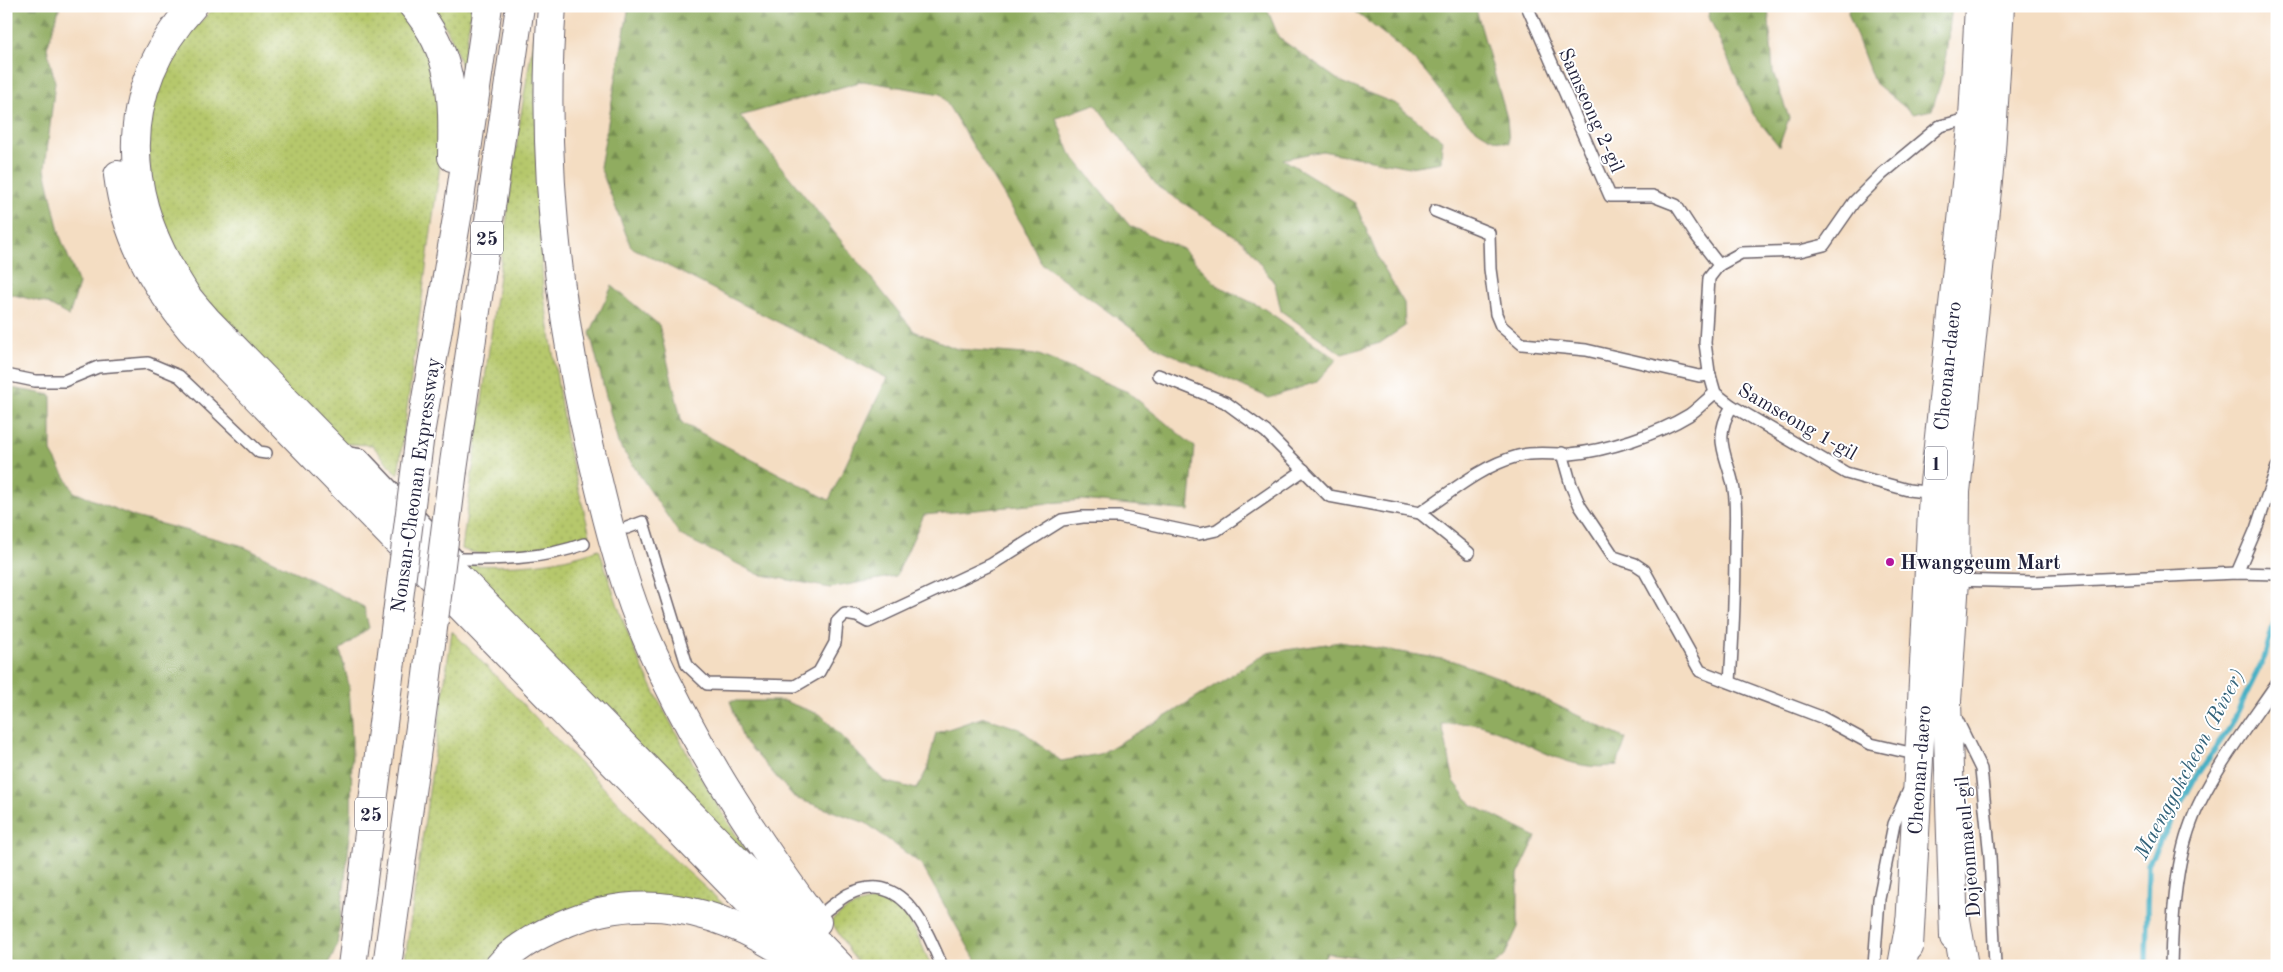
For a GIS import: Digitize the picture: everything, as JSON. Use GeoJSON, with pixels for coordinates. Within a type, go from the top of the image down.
{"type":"FeatureCollection","features":[{"type":"Feature","properties":{"kind":"main road"},"geometry":{"type":"LineString","coordinates":[[170,6],[148,38],[129,79],[122,103],[117,150],[120,189],[126,220],[144,262],[156,284],[176,312],[218,360],[811,966]]}},
{"type":"Feature","properties":{"kind":"main road"},"geometry":{"type":"LineString","coordinates":[[193,6],[167,41],[144,87],[138,118],[136,149],[137,177],[142,204],[151,230],[183,292],[207,320],[840,966]]}},
{"type":"Feature","properties":{"kind":"main road"},"geometry":{"type":"LineString","coordinates":[[413,6],[434,33],[446,64],[451,84],[451,176],[448,250],[443,303]]}},
{"type":"Feature","properties":{"kind":"main road","name":"Nonsan-Cheonan Expressway"},"geometry":{"type":"LineString","coordinates":[[352,966],[420,434],[458,212],[488,6]]}},
{"type":"Feature","properties":{"kind":"main road","name":"Nonsan-Cheonan Expressway"},"geometry":{"type":"LineString","coordinates":[[387,966],[453,470],[520,6]]}},
{"type":"Feature","properties":{"kind":"main road"},"geometry":{"type":"LineString","coordinates":[[552,6],[549,123],[553,223],[574,381],[614,547],[649,645],[704,751],[773,862],[850,966]]}},
{"type":"Feature","properties":{"kind":"main road","name":"Cheonan-daero"},"geometry":{"type":"LineString","coordinates":[[1953,966],[1955,914],[1942,581],[1944,492],[1973,118],[1979,6]]}},
{"type":"Feature","properties":{"kind":"main road","name":"Cheonan-daero"},"geometry":{"type":"LineString","coordinates":[[1944,492],[1991,151],[2000,6]]}},
{"type":"Feature","properties":{"kind":"main road","name":"Cheonan-daero"},"geometry":{"type":"LineString","coordinates":[[1909,966],[1919,763],[1942,581]]}},
{"type":"Feature","properties":{"kind":"main road"},"geometry":{"type":"LineString","coordinates":[[499,966],[539,934],[585,914],[624,906],[689,910],[720,920],[773,945],[805,966]]}},
{"type":"Feature","properties":{"kind":"main road"},"geometry":{"type":"LineString","coordinates":[[1955,914],[1964,966]]}},
{"type":"Feature","properties":{"kind":"main road"},"geometry":{"type":"LineString","coordinates":[[1902,966],[1910,922]]}},
{"type":"Feature","properties":{"kind":"lane","name":"Samseong 2-gil"},"geometry":{"type":"LineString","coordinates":[[1527,6],[1610,196],[1653,196],[1676,205],[1719,265]]}},
{"type":"Feature","properties":{"kind":"lane"},"geometry":{"type":"LineString","coordinates":[[1715,393],[1710,376],[1705,343],[1708,278],[1719,265],[1741,253],[1800,252],[1824,245],[1854,202],[1882,174],[1940,126],[1973,118]]}},
{"type":"Feature","properties":{"kind":"lane"},"geometry":{"type":"LineString","coordinates":[[1435,211],[1489,233],[1490,269],[1496,314],[1502,326],[1522,344],[1586,350],[1700,376],[1710,376]]}},
{"type":"Feature","properties":{"kind":"lane"},"geometry":{"type":"LineString","coordinates":[[6,374],[35,381],[64,381],[98,367],[148,363],[179,376],[259,452],[266,453]]}},
{"type":"Feature","properties":{"kind":"lane"},"geometry":{"type":"LineString","coordinates":[[1158,375],[1226,402],[1266,432],[1329,496],[1420,513],[1469,553]]}},
{"type":"Feature","properties":{"kind":"lane","name":"Samseong 1-gil"},"geometry":{"type":"LineString","coordinates":[[1420,513],[1488,467],[1517,456],[1540,452],[1562,453],[1603,449],[1656,431],[1689,415],[1715,393],[1732,406],[1846,473],[1908,490],[1944,492]]}},
{"type":"Feature","properties":{"kind":"lane"},"geometry":{"type":"LineString","coordinates":[[1730,682],[1735,611],[1734,491],[1720,438],[1724,420],[1732,406]]}},
{"type":"Feature","properties":{"kind":"lane"},"geometry":{"type":"LineString","coordinates":[[349,453],[362,456],[460,559],[509,559],[561,552],[584,544]]}},
{"type":"Feature","properties":{"kind":"lane"},"geometry":{"type":"LineString","coordinates":[[1562,453],[1571,485],[1580,506],[1614,558],[1635,564],[1644,570],[1700,671],[1821,717],[1871,744],[1919,763],[1894,824],[1879,899],[1874,966]]}},
{"type":"Feature","properties":{"kind":"lane"},"geometry":{"type":"LineString","coordinates":[[2237,573],[2256,529],[2277,467]]}},
{"type":"Feature","properties":{"kind":"lane"},"geometry":{"type":"LineString","coordinates":[[627,528],[643,522],[687,665],[694,672],[707,684],[795,686],[819,672],[835,644],[837,622],[845,614],[857,616],[868,622],[992,564],[1062,520],[1082,517],[1119,517],[1199,534],[1217,530],[1304,470]]}},
{"type":"Feature","properties":{"kind":"lane"},"geometry":{"type":"LineString","coordinates":[[1942,581],[2033,582],[2237,573],[2277,574]]}},
{"type":"Feature","properties":{"kind":"lane"},"geometry":{"type":"LineString","coordinates":[[2171,966],[2171,938],[2178,878],[2183,846],[2191,821],[2204,793],[2277,683]]}},
{"type":"Feature","properties":{"kind":"lane","name":"Dojeonmaeul-gil"},"geometry":{"type":"LineString","coordinates":[[1948,701],[1981,769],[1990,858],[1994,966]]}},
{"type":"Feature","properties":{"kind":"lane"},"geometry":{"type":"LineString","coordinates":[[826,912],[847,895],[863,890],[880,889],[898,895],[913,908],[942,966]]}},
{"type":"Feature","properties":{"kind":"green space"},"geometry":{"type":"Polygon","coordinates":[[[6,6],[60,6],[47,48],[55,82],[45,169],[60,236],[79,284],[69,316],[46,303],[6,293],[6,6]]]}},
{"type":"Feature","properties":{"kind":"green space"},"geometry":{"type":"Polygon","coordinates":[[[216,6],[396,6],[402,10],[426,47],[442,92],[442,150],[398,475],[372,445],[330,443],[179,271],[154,215],[146,133],[154,89],[175,54],[197,25],[216,6]]]}},
{"type":"Feature","properties":{"kind":"green space"},"geometry":{"type":"Polygon","coordinates":[[[431,6],[472,6],[462,72],[451,37],[431,6]]]}},
{"type":"Feature","properties":{"kind":"green space"},"geometry":{"type":"Polygon","coordinates":[[[629,6],[1266,6],[1279,38],[1341,82],[1396,104],[1442,140],[1441,162],[1410,167],[1322,151],[1283,159],[1355,203],[1380,262],[1404,303],[1405,326],[1380,343],[1342,354],[1281,311],[1275,284],[1243,241],[1158,187],[1095,104],[1056,118],[1070,153],[1130,226],[1183,249],[1218,286],[1263,308],[1337,359],[1316,382],[1269,398],[1160,349],[1041,263],[1023,226],[941,94],[863,81],[740,116],[914,331],[957,349],[1039,355],[1128,392],[1195,447],[1189,511],[1082,500],[924,515],[896,576],[830,588],[758,574],[680,535],[618,443],[590,333],[612,286],[659,325],[682,423],[829,500],[887,378],[631,247],[600,167],[629,6]]]}},
{"type":"Feature","properties":{"kind":"green space"},"geometry":{"type":"Polygon","coordinates":[[[1348,6],[1475,6],[1507,118],[1509,143],[1494,139],[1480,132],[1469,123],[1411,57],[1348,6]]]}},
{"type":"Feature","properties":{"kind":"green space"},"geometry":{"type":"Polygon","coordinates":[[[1710,6],[1768,6],[1773,72],[1789,118],[1779,146],[1753,114],[1709,17],[1710,6]]]}},
{"type":"Feature","properties":{"kind":"green space"},"geometry":{"type":"Polygon","coordinates":[[[1849,6],[1952,6],[1944,71],[1932,110],[1913,114],[1874,82],[1848,13],[1849,6]]]}},
{"type":"Feature","properties":{"kind":"green space"},"geometry":{"type":"Polygon","coordinates":[[[535,29],[536,140],[543,289],[567,443],[590,535],[568,545],[550,549],[525,553],[485,554],[462,549],[520,120],[535,29]]]}},
{"type":"Feature","properties":{"kind":"green space"},"geometry":{"type":"Polygon","coordinates":[[[6,387],[51,395],[51,452],[74,492],[135,517],[240,545],[364,607],[369,628],[340,650],[349,685],[352,741],[351,828],[337,946],[328,966],[6,966],[6,387]]]}},
{"type":"Feature","properties":{"kind":"green space"},"geometry":{"type":"Polygon","coordinates":[[[599,549],[625,626],[644,671],[704,781],[770,888],[462,564],[497,566],[532,564],[566,559],[599,549]]]}},
{"type":"Feature","properties":{"kind":"green space"},"geometry":{"type":"Polygon","coordinates":[[[452,631],[666,852],[742,921],[644,895],[486,966],[404,966],[452,631]]]}},
{"type":"Feature","properties":{"kind":"green space"},"geometry":{"type":"Polygon","coordinates":[[[1340,642],[1454,661],[1503,679],[1626,739],[1617,765],[1600,767],[1566,761],[1484,726],[1442,724],[1454,781],[1472,805],[1536,837],[1518,875],[1518,927],[1504,957],[1493,966],[1408,966],[1400,959],[1370,959],[1327,953],[1319,966],[979,966],[921,864],[866,823],[795,798],[743,739],[730,701],[784,701],[821,715],[884,781],[916,789],[927,770],[936,733],[984,717],[1020,729],[1061,761],[1100,754],[1168,715],[1266,653],[1340,642]]]}},
{"type":"Feature","properties":{"kind":"green space"},"geometry":{"type":"Polygon","coordinates":[[[878,900],[899,911],[906,918],[917,934],[931,966],[862,966],[851,954],[831,921],[853,907],[878,900]]]}},
{"type":"Feature","properties":{"kind":"waterway","name":"Maenggokcheon (River)"},"geometry":{"type":"LineString","coordinates":[[2146,966],[2148,864],[2196,776],[2229,729],[2265,656],[2277,611]]}},
{"type":"Feature","properties":{"kind":"place","name":"Hwanggeum Mart"},"geometry":{"type":"Point","coordinates":[1890,562]}}]}
